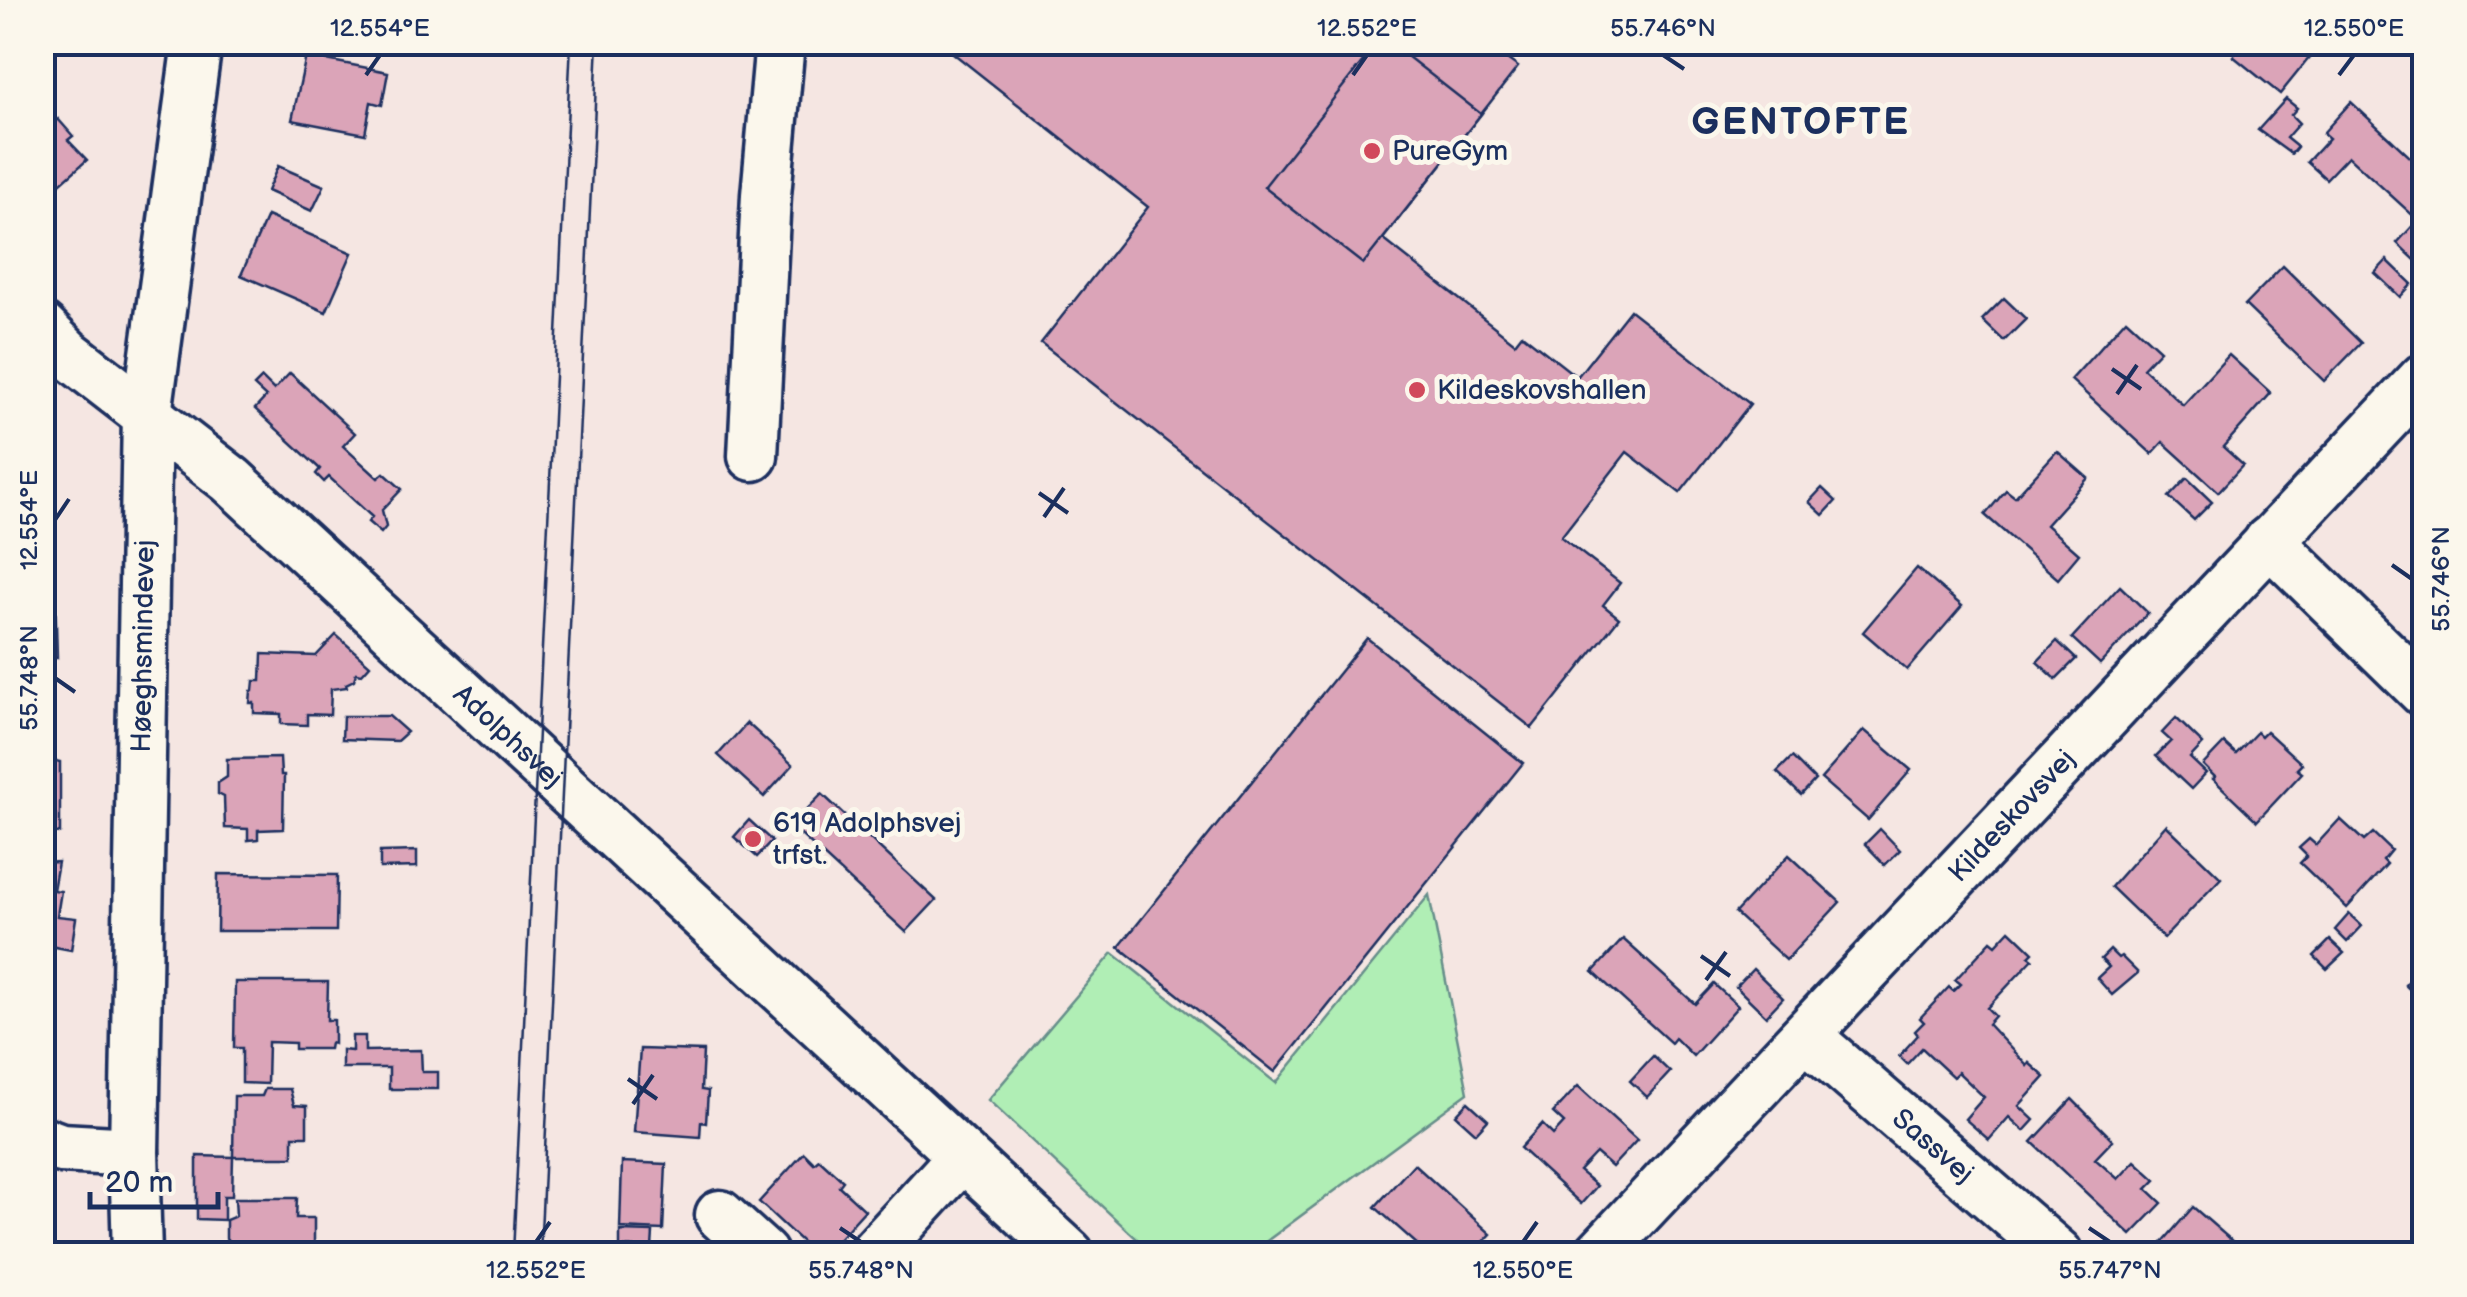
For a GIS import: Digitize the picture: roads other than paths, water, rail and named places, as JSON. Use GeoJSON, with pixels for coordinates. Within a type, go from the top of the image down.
{"type":"FeatureCollection","features":[{"type":"Feature","properties":{"kind":"street","name":"Høeghsmindevej"},"geometry":{"type":"LineString","coordinates":[[137,1254],[134,1152],[148,414],[197,42]]}},
{"type":"Feature","properties":{"kind":"street"},"geometry":{"type":"LineString","coordinates":[[753,456],[766,195],[780,42]]}},
{"type":"Feature","properties":{"kind":"street","name":"Adolphsvej"},"geometry":{"type":"LineString","coordinates":[[42,328],[67,353],[231,480],[1070,1254]]}},
{"type":"Feature","properties":{"kind":"street","name":"Kildeskovsvej"},"geometry":{"type":"LineString","coordinates":[[1599,1254],[2424,378]]}},
{"type":"Feature","properties":{"kind":"street"},"geometry":{"type":"LineString","coordinates":[[2269,541],[2424,692]]}},
{"type":"Feature","properties":{"kind":"street","name":"Sassvej"},"geometry":{"type":"LineString","coordinates":[[1806,1036],[2058,1254]]}},
{"type":"Feature","properties":{"kind":"street"},"geometry":{"type":"LineString","coordinates":[[42,1141],[61,1148],[134,1152]]}},
{"type":"Feature","properties":{"kind":"street"},"geometry":{"type":"LineString","coordinates":[[873,1254],[963,1156]]}},
{"type":"Feature","properties":{"kind":"street"},"geometry":{"type":"LineString","coordinates":[[720,1215],[762,1254]]}},
{"type":"Feature","properties":{"kind":"tram line"},"geometry":{"type":"LineString","coordinates":[[513,1254],[571,42]]}},
{"type":"Feature","properties":{"kind":"tram line"},"geometry":{"type":"LineString","coordinates":[[540,1254],[598,42]]}},
{"type":"Feature","properties":{"kind":"place","name":"PureGym"},"geometry":{"type":"Point","coordinates":[1372,151]}},
{"type":"Feature","properties":{"kind":"place","name":"Kildeskovshallen"},"geometry":{"type":"Point","coordinates":[1417,390]}},
{"type":"Feature","properties":{"kind":"place","name":"619 Adolphsvej trfst."},"geometry":{"type":"Point","coordinates":[753,839]}},
{"type":"Feature","properties":{"kind":"district","name":"GENTOFTE"},"geometry":{"type":"Point","coordinates":[1801,122]}}]}
